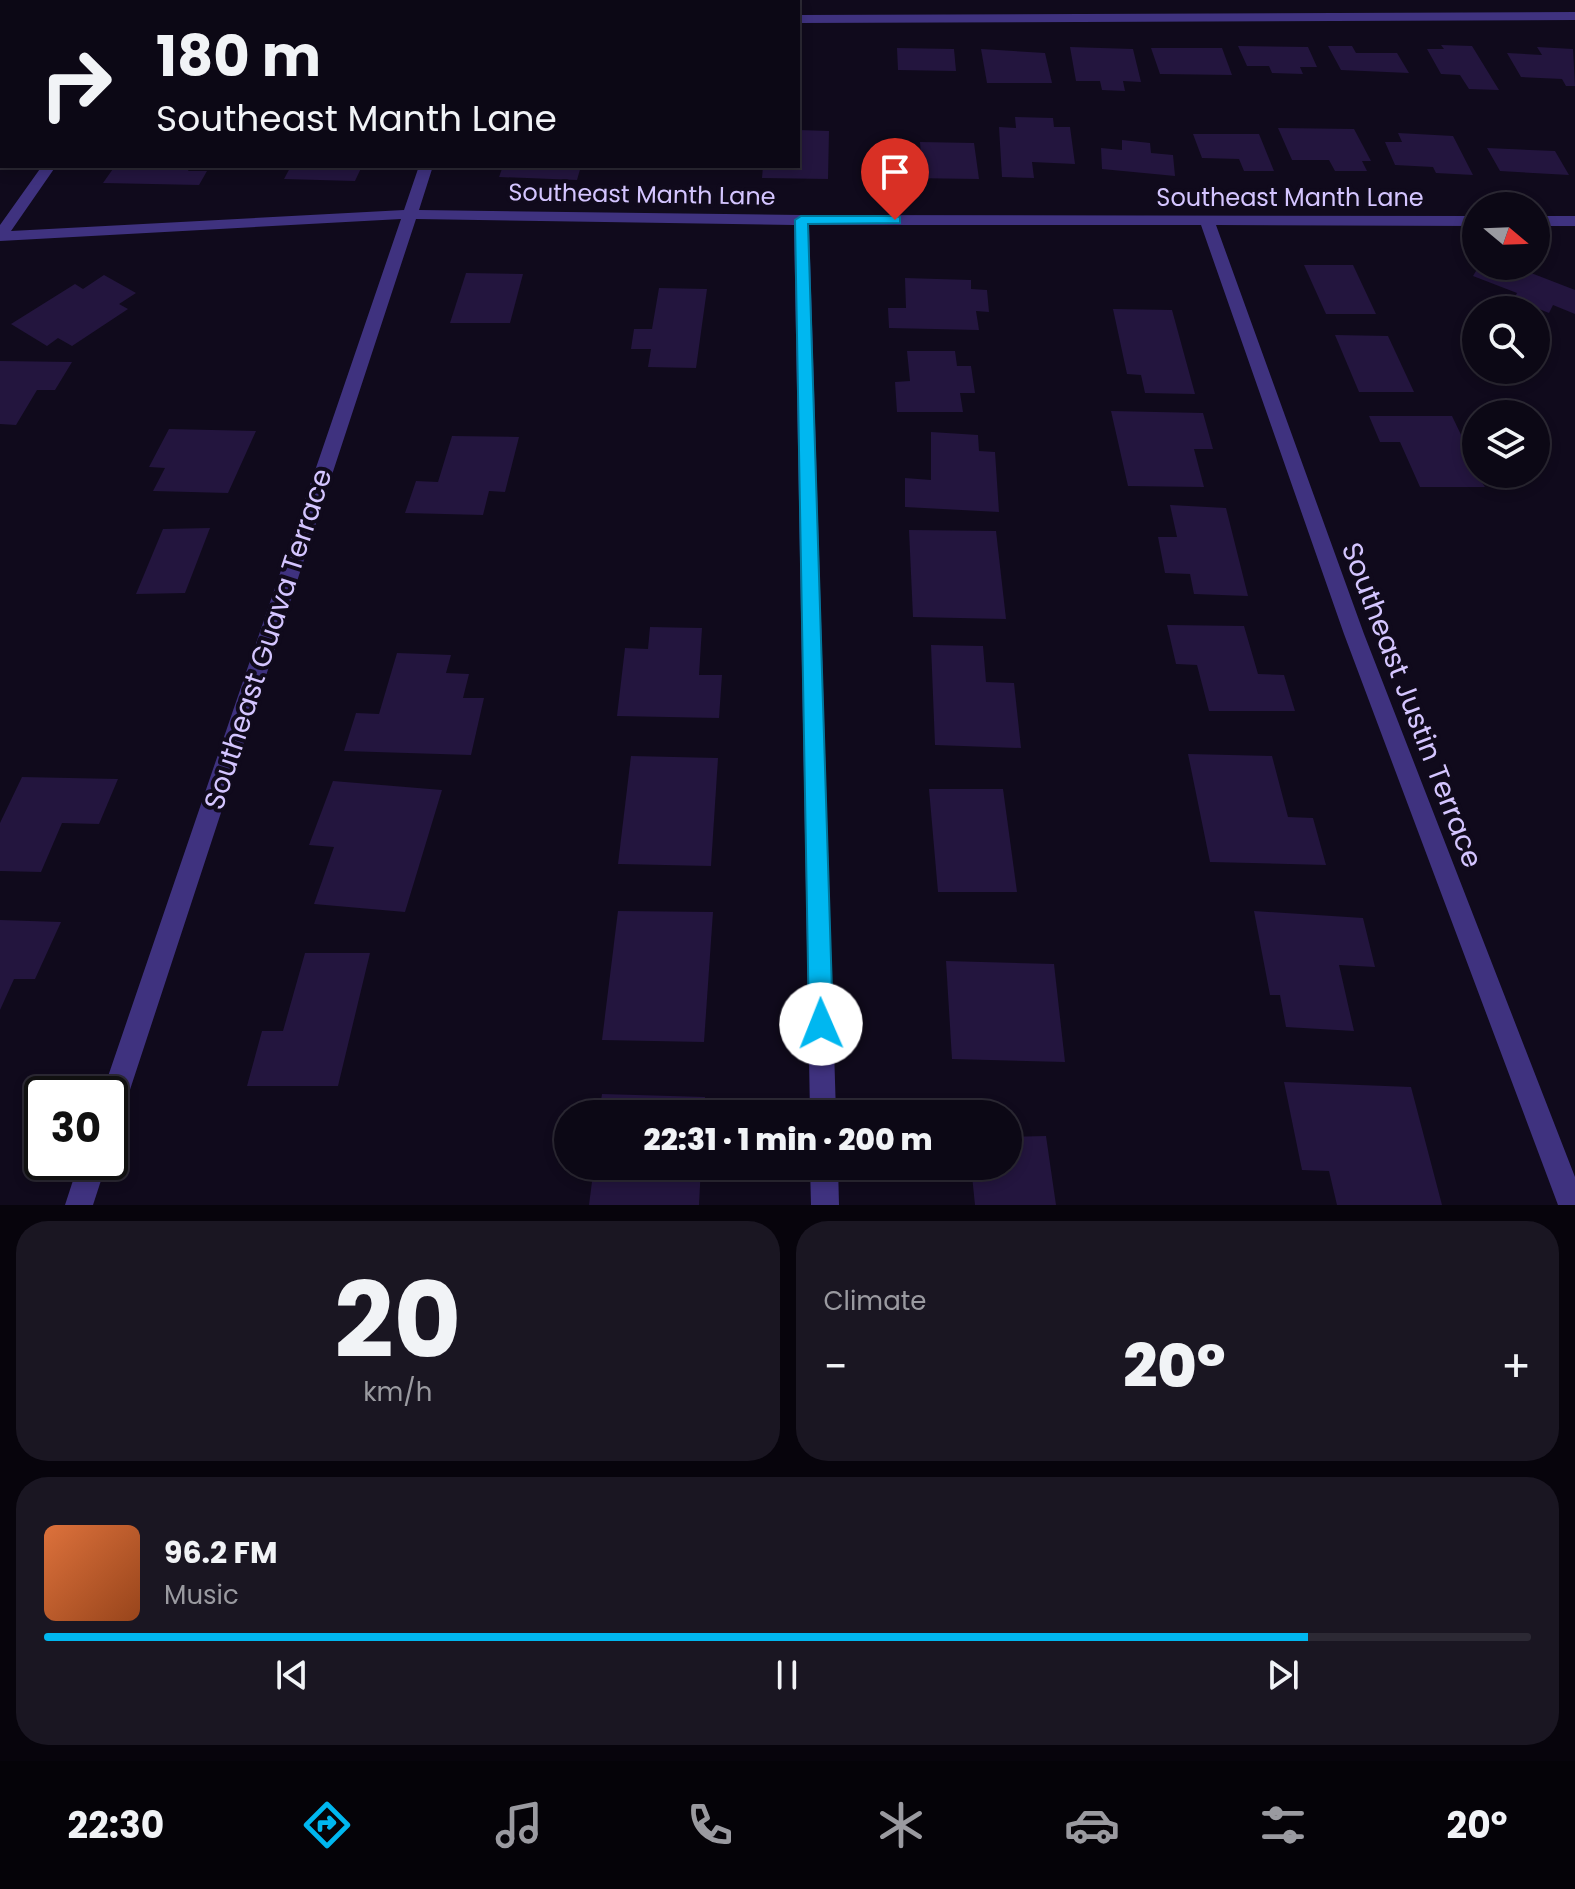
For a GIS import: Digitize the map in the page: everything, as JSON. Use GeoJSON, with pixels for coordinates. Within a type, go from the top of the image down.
{"type":"FeatureCollection","features":[{"type":"Feature","properties":{"kind":"street"},"geometry":{"type":"LineString","coordinates":[[800,19],[1575,16]]}},
{"type":"Feature","properties":{"kind":"street"},"geometry":{"type":"LineString","coordinates":[[0,236],[48,168]]}},
{"type":"Feature","properties":{"kind":"street","name":"Southeast Guava Terrace"},"geometry":{"type":"LineString","coordinates":[[122,1076],[425,168]]}},
{"type":"Feature","properties":{"kind":"street","name":"Southeast Manth Lane"},"geometry":{"type":"LineString","coordinates":[[0,236],[410,214],[801,220],[1462,221]]}},
{"type":"Feature","properties":{"kind":"street"},"geometry":{"type":"LineString","coordinates":[[801,220],[823,1100]]}},
{"type":"Feature","properties":{"kind":"street","name":"Southeast Justin Terrace"},"geometry":{"type":"LineString","coordinates":[[1207,221],[1354,634],[1572,1205]]}},
{"type":"Feature","properties":{"kind":"street"},"geometry":{"type":"LineString","coordinates":[[1550,221],[1575,221]]}},
{"type":"Feature","properties":{"kind":"street"},"geometry":{"type":"LineString","coordinates":[[79,1205],[87,1180]]}},
{"type":"Feature","properties":{"kind":"street"},"geometry":{"type":"LineString","coordinates":[[824,1180],[825,1205]]}},
{"type":"Feature","properties":{"kind":"building"},"geometry":{"type":"Polygon","coordinates":[[[1441,45],[1472,46],[1499,90],[1469,89],[1460,75],[1441,74],[1427,49],[1444,49],[1441,45]]]}},
{"type":"Feature","properties":{"kind":"building"},"geometry":{"type":"Polygon","coordinates":[[[1238,46],[1308,47],[1317,67],[1300,67],[1303,74],[1272,73],[1269,66],[1247,66],[1238,46]]]}},
{"type":"Feature","properties":{"kind":"building"},"geometry":{"type":"Polygon","coordinates":[[[1328,46],[1352,46],[1356,53],[1397,53],[1409,73],[1341,70],[1328,46]]]}},
{"type":"Feature","properties":{"kind":"building"},"geometry":{"type":"Polygon","coordinates":[[[1070,47],[1133,49],[1141,82],[1123,81],[1125,91],[1102,90],[1100,81],[1076,81],[1070,47]]]}},
{"type":"Feature","properties":{"kind":"building"},"geometry":{"type":"Polygon","coordinates":[[[1537,47],[1573,49],[1575,86],[1566,86],[1562,79],[1521,77],[1507,53],[1542,55],[1537,47]]]}},
{"type":"Feature","properties":{"kind":"building"},"geometry":{"type":"Polygon","coordinates":[[[897,48],[954,49],[956,71],[898,70],[897,48]]]}},
{"type":"Feature","properties":{"kind":"building"},"geometry":{"type":"Polygon","coordinates":[[[1151,48],[1222,48],[1232,75],[1160,74],[1151,48]]]}},
{"type":"Feature","properties":{"kind":"building"},"geometry":{"type":"Polygon","coordinates":[[[981,49],[1045,53],[1052,83],[987,83],[981,49]]]}},
{"type":"Feature","properties":{"kind":"building"},"geometry":{"type":"Polygon","coordinates":[[[1015,117],[1053,118],[1054,127],[1070,127],[1075,164],[1032,162],[1034,178],[1002,177],[999,127],[1016,128],[1015,117]]]}},
{"type":"Feature","properties":{"kind":"building"},"geometry":{"type":"Polygon","coordinates":[[[1278,128],[1354,129],[1371,161],[1362,161],[1367,171],[1335,171],[1329,160],[1292,160],[1278,128]]]}},
{"type":"Feature","properties":{"kind":"building"},"geometry":{"type":"Polygon","coordinates":[[[800,130],[829,131],[828,179],[762,178],[763,168],[800,168],[800,130]]]}},
{"type":"Feature","properties":{"kind":"building"},"geometry":{"type":"Polygon","coordinates":[[[1398,133],[1453,136],[1473,175],[1436,173],[1433,167],[1395,165],[1385,142],[1402,142],[1398,133]]]}},
{"type":"Feature","properties":{"kind":"building"},"geometry":{"type":"Polygon","coordinates":[[[1193,134],[1259,134],[1274,171],[1244,171],[1239,159],[1202,158],[1193,134]]]}},
{"type":"Feature","properties":{"kind":"building"},"geometry":{"type":"Polygon","coordinates":[[[1122,140],[1150,143],[1151,153],[1173,155],[1175,176],[1102,169],[1101,148],[1122,150],[1122,140]]]}},
{"type":"Feature","properties":{"kind":"building"},"geometry":{"type":"Polygon","coordinates":[[[920,142],[974,143],[979,179],[909,178],[907,155],[921,155],[920,142]]]}},
{"type":"Feature","properties":{"kind":"building"},"geometry":{"type":"Polygon","coordinates":[[[1487,148],[1555,151],[1569,175],[1500,171],[1487,148]]]}},
{"type":"Feature","properties":{"kind":"building"},"geometry":{"type":"Polygon","coordinates":[[[114,168],[190,168],[188,171],[207,171],[199,185],[103,183],[114,168]]]}},
{"type":"Feature","properties":{"kind":"building"},"geometry":{"type":"Polygon","coordinates":[[[290,168],[361,168],[355,181],[284,179],[290,168]]]}},
{"type":"Feature","properties":{"kind":"building"},"geometry":{"type":"Polygon","coordinates":[[[502,168],[580,168],[577,180],[499,177],[502,168]]]}},
{"type":"Feature","properties":{"kind":"building"},"geometry":{"type":"Polygon","coordinates":[[[1304,265],[1353,265],[1376,314],[1326,314],[1304,265]]]}},
{"type":"Feature","properties":{"kind":"building"},"geometry":{"type":"Polygon","coordinates":[[[466,273],[523,274],[510,323],[450,323],[466,273]]]}},
{"type":"Feature","properties":{"kind":"building"},"geometry":{"type":"Polygon","coordinates":[[[104,275],[136,293],[119,304],[128,309],[72,346],[58,338],[47,346],[11,324],[75,284],[83,289],[104,275]]]}},
{"type":"Feature","properties":{"kind":"building"},"geometry":{"type":"Polygon","coordinates":[[[905,278],[971,280],[971,289],[987,290],[989,312],[976,311],[979,330],[889,328],[888,308],[906,308],[905,278]]]}},
{"type":"Feature","properties":{"kind":"building"},"geometry":{"type":"Polygon","coordinates":[[[1483,280],[1549,280],[1575,290],[1575,314],[1553,305],[1550,311],[1550,296],[1516,296],[1517,293],[1483,280]]]}},
{"type":"Feature","properties":{"kind":"building"},"geometry":{"type":"Polygon","coordinates":[[[659,288],[707,289],[696,368],[648,367],[651,349],[631,349],[634,329],[652,329],[659,288]]]}},
{"type":"Feature","properties":{"kind":"building"},"geometry":{"type":"Polygon","coordinates":[[[1113,309],[1172,310],[1195,394],[1145,393],[1141,375],[1127,374],[1113,309]]]}},
{"type":"Feature","properties":{"kind":"building"},"geometry":{"type":"Polygon","coordinates":[[[1335,335],[1388,336],[1414,392],[1359,392],[1335,335]]]}},
{"type":"Feature","properties":{"kind":"building"},"geometry":{"type":"Polygon","coordinates":[[[907,351],[955,351],[957,366],[971,366],[975,393],[960,393],[963,412],[897,412],[895,382],[910,381],[907,351]]]}},
{"type":"Feature","properties":{"kind":"building"},"geometry":{"type":"Polygon","coordinates":[[[0,361],[72,362],[55,390],[37,390],[16,425],[0,424],[0,361]]]}},
{"type":"Feature","properties":{"kind":"building"},"geometry":{"type":"Polygon","coordinates":[[[1111,411],[1203,413],[1213,449],[1194,449],[1204,487],[1128,486],[1111,411]]]}},
{"type":"Feature","properties":{"kind":"building"},"geometry":{"type":"Polygon","coordinates":[[[1369,416],[1452,416],[1462,437],[1462,487],[1420,487],[1400,442],[1380,442],[1369,416]]]}},
{"type":"Feature","properties":{"kind":"building"},"geometry":{"type":"Polygon","coordinates":[[[169,429],[256,431],[228,493],[153,491],[165,468],[149,467],[169,429]]]}},
{"type":"Feature","properties":{"kind":"building"},"geometry":{"type":"Polygon","coordinates":[[[931,432],[978,435],[979,451],[995,452],[999,512],[905,507],[905,478],[931,480],[931,432]]]}},
{"type":"Feature","properties":{"kind":"building"},"geometry":{"type":"Polygon","coordinates":[[[452,436],[519,437],[505,492],[489,491],[483,515],[405,513],[416,481],[438,482],[452,436]]]}},
{"type":"Feature","properties":{"kind":"building"},"geometry":{"type":"Polygon","coordinates":[[[1170,505],[1226,508],[1248,596],[1194,594],[1190,574],[1165,573],[1158,537],[1177,537],[1170,505]]]}},
{"type":"Feature","properties":{"kind":"building"},"geometry":{"type":"Polygon","coordinates":[[[210,528],[185,593],[136,594],[163,529],[210,528]]]}},
{"type":"Feature","properties":{"kind":"building"},"geometry":{"type":"Polygon","coordinates":[[[909,530],[996,531],[1006,619],[913,617],[909,530]]]}},
{"type":"Feature","properties":{"kind":"building"},"geometry":{"type":"Polygon","coordinates":[[[1167,625],[1244,626],[1258,674],[1284,675],[1295,711],[1209,711],[1197,665],[1176,664],[1167,625]]]}},
{"type":"Feature","properties":{"kind":"building"},"geometry":{"type":"Polygon","coordinates":[[[650,627],[702,628],[699,675],[722,675],[719,718],[617,716],[625,648],[648,649],[650,627]]]}},
{"type":"Feature","properties":{"kind":"building"},"geometry":{"type":"Polygon","coordinates":[[[931,645],[983,646],[986,682],[1014,683],[1021,748],[935,745],[931,645]]]}},
{"type":"Feature","properties":{"kind":"building"},"geometry":{"type":"Polygon","coordinates":[[[397,653],[451,655],[446,673],[469,674],[463,698],[484,698],[471,755],[344,751],[356,713],[379,714],[397,653]]]}},
{"type":"Feature","properties":{"kind":"building"},"geometry":{"type":"Polygon","coordinates":[[[1188,754],[1272,756],[1288,817],[1313,818],[1326,865],[1210,862],[1188,754]]]}},
{"type":"Feature","properties":{"kind":"building"},"geometry":{"type":"Polygon","coordinates":[[[631,756],[718,758],[711,866],[618,864],[631,756]]]}},
{"type":"Feature","properties":{"kind":"building"},"geometry":{"type":"Polygon","coordinates":[[[22,777],[118,779],[99,824],[62,823],[41,872],[0,871],[0,823],[22,777]]]}},
{"type":"Feature","properties":{"kind":"building"},"geometry":{"type":"Polygon","coordinates":[[[333,781],[442,790],[405,912],[314,904],[334,847],[309,845],[333,781]]]}},
{"type":"Feature","properties":{"kind":"building"},"geometry":{"type":"Polygon","coordinates":[[[929,789],[1003,789],[1017,892],[938,892],[929,789]]]}},
{"type":"Feature","properties":{"kind":"building"},"geometry":{"type":"Polygon","coordinates":[[[618,911],[713,912],[704,1042],[602,1040],[618,911]]]}},
{"type":"Feature","properties":{"kind":"building"},"geometry":{"type":"Polygon","coordinates":[[[1254,911],[1363,918],[1375,967],[1339,965],[1354,1031],[1286,1027],[1280,995],[1270,995],[1254,911]]]}},
{"type":"Feature","properties":{"kind":"building"},"geometry":{"type":"Polygon","coordinates":[[[0,920],[61,922],[35,979],[14,979],[0,1010],[0,920]]]}},
{"type":"Feature","properties":{"kind":"building"},"geometry":{"type":"Polygon","coordinates":[[[305,953],[370,953],[338,1086],[247,1086],[262,1031],[283,1031],[305,953]]]}},
{"type":"Feature","properties":{"kind":"building"},"geometry":{"type":"Polygon","coordinates":[[[946,961],[1054,964],[1065,1062],[952,1059],[946,961]]]}},
{"type":"Feature","properties":{"kind":"building"},"geometry":{"type":"Polygon","coordinates":[[[1284,1082],[1411,1087],[1442,1205],[1337,1205],[1329,1171],[1302,1170],[1284,1082]]]}},
{"type":"Feature","properties":{"kind":"building"},"geometry":{"type":"Polygon","coordinates":[[[602,1094],[705,1097],[705,1100],[601,1100],[602,1094]]]}},
{"type":"Feature","properties":{"kind":"building"},"geometry":{"type":"Polygon","coordinates":[[[1046,1136],[1056,1205],[975,1205],[972,1180],[1022,1180],[1022,1137],[1046,1136]]]}},
{"type":"Feature","properties":{"kind":"building"},"geometry":{"type":"Polygon","coordinates":[[[592,1180],[700,1180],[699,1205],[589,1205],[592,1180]]]}},
{"type":"Feature","properties":{"kind":"route"},"geometry":{"type":"LineString","coordinates":[[821,1024],[801,220],[895,220]]}}]}
